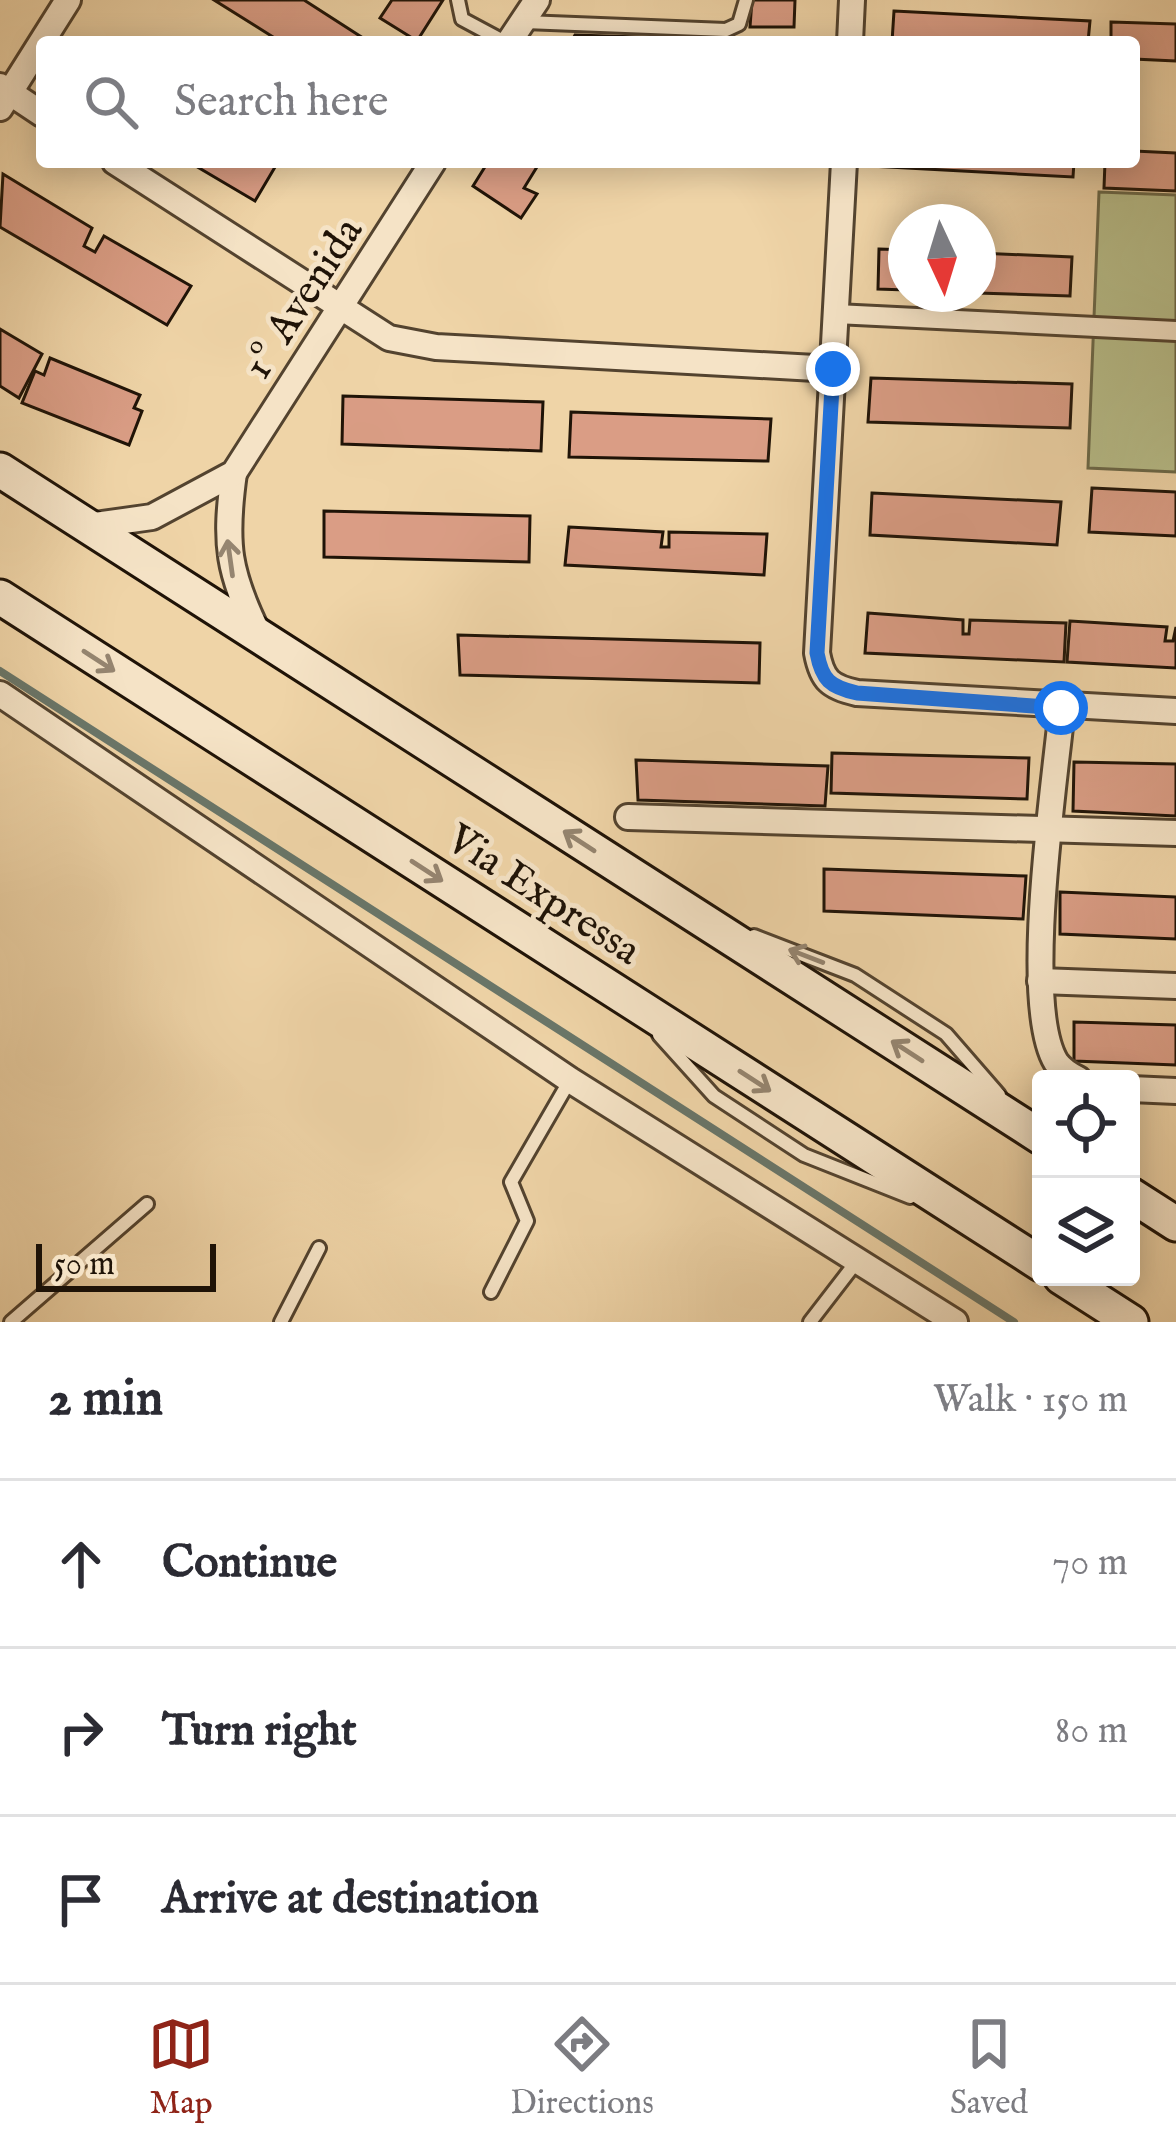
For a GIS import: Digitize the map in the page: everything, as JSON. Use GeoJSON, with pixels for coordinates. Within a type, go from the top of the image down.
{"type":"FeatureCollection","features":[{"type":"Feature","properties":{"kind":"main road","name":"Via Expressa"},"geometry":{"type":"LineString","coordinates":[[0,470],[1032,1131]]}},
{"type":"Feature","properties":{"kind":"main road","name":"Via Expressa"},"geometry":{"type":"LineString","coordinates":[[0,598],[1032,1258]]}},
{"type":"Feature","properties":{"kind":"main road"},"geometry":{"type":"LineString","coordinates":[[1140,1201],[1176,1224]]}},
{"type":"Feature","properties":{"kind":"main road"},"geometry":{"type":"LineString","coordinates":[[1074,1286],[1131,1322]]}},
{"type":"Feature","properties":{"kind":"street"},"geometry":{"type":"LineString","coordinates":[[44,36],[68,0]]}},
{"type":"Feature","properties":{"kind":"street"},"geometry":{"type":"LineString","coordinates":[[850,36],[852,0]]}},
{"type":"Feature","properties":{"kind":"street"},"geometry":{"type":"LineString","coordinates":[[36,47],[3,96],[36,111]]}},
{"type":"Feature","properties":{"kind":"street"},"geometry":{"type":"LineString","coordinates":[[124,168],[389,338],[436,346],[833,369]]}},
{"type":"Feature","properties":{"kind":"street","name":"1º Avenida"},"geometry":{"type":"LineString","coordinates":[[234,473],[429,168]]}},
{"type":"Feature","properties":{"kind":"street"},"geometry":{"type":"LineString","coordinates":[[844,168],[817,653],[821,675],[834,688],[857,693],[1176,712]]}},
{"type":"Feature","properties":{"kind":"street"},"geometry":{"type":"LineString","coordinates":[[836,314],[1176,331]]}},
{"type":"Feature","properties":{"kind":"street"},"geometry":{"type":"LineString","coordinates":[[88,526],[152,517],[234,473]]}},
{"type":"Feature","properties":{"kind":"street"},"geometry":{"type":"LineString","coordinates":[[234,473],[226,550],[234,586],[260,637]]}},
{"type":"Feature","properties":{"kind":"street"},"geometry":{"type":"LineString","coordinates":[[0,694],[570,1080],[955,1322]]}},
{"type":"Feature","properties":{"kind":"street"},"geometry":{"type":"LineString","coordinates":[[1061,708],[1040,980],[1046,1034],[1057,1064],[1065,1070]]}},
{"type":"Feature","properties":{"kind":"street"},"geometry":{"type":"LineString","coordinates":[[628,817],[1176,833]]}},
{"type":"Feature","properties":{"kind":"street"},"geometry":{"type":"LineString","coordinates":[[1040,980],[1176,986]]}},
{"type":"Feature","properties":{"kind":"street"},"geometry":{"type":"LineString","coordinates":[[1140,1089],[1176,1091]]}},
{"type":"Feature","properties":{"kind":"lane"},"geometry":{"type":"LineString","coordinates":[[458,0],[462,19],[518,26],[726,30],[745,15],[746,0]]}},
{"type":"Feature","properties":{"kind":"lane"},"geometry":{"type":"LineString","coordinates":[[491,1292],[526,1222],[511,1182],[570,1080]]}},
{"type":"Feature","properties":{"kind":"lane"},"geometry":{"type":"LineString","coordinates":[[11,1322],[147,1204]]}},
{"type":"Feature","properties":{"kind":"lane"},"geometry":{"type":"LineString","coordinates":[[281,1322],[319,1248]]}},
{"type":"Feature","properties":{"kind":"lane"},"geometry":{"type":"LineString","coordinates":[[810,1322],[858,1260]]}},
{"type":"Feature","properties":{"kind":"green space"},"geometry":{"type":"Polygon","coordinates":[[[1099,192],[1176,195],[1176,472],[1088,468],[1099,192]]]}},
{"type":"Feature","properties":{"kind":"building"},"geometry":{"type":"Polygon","coordinates":[[[214,0],[304,0],[360,36],[271,36],[214,0]]]}},
{"type":"Feature","properties":{"kind":"building"},"geometry":{"type":"Polygon","coordinates":[[[392,0],[443,0],[420,36],[409,36],[380,18],[392,0]]]}},
{"type":"Feature","properties":{"kind":"building"},"geometry":{"type":"Polygon","coordinates":[[[752,0],[795,0],[794,27],[750,27],[752,0]]]}},
{"type":"Feature","properties":{"kind":"building"},"geometry":{"type":"Polygon","coordinates":[[[894,11],[1090,21],[1089,36],[892,36],[894,11]]]}},
{"type":"Feature","properties":{"kind":"building"},"geometry":{"type":"Polygon","coordinates":[[[1111,22],[1176,24],[1176,61],[1140,59],[1140,36],[1111,36],[1111,22]]]}},
{"type":"Feature","properties":{"kind":"building"},"geometry":{"type":"Polygon","coordinates":[[[1140,151],[1176,153],[1176,191],[1104,188],[1105,168],[1140,168],[1140,151]]]}},
{"type":"Feature","properties":{"kind":"building"},"geometry":{"type":"Polygon","coordinates":[[[199,168],[274,168],[255,201],[199,168]]]}},
{"type":"Feature","properties":{"kind":"building"},"geometry":{"type":"Polygon","coordinates":[[[484,168],[536,168],[524,188],[537,194],[521,218],[473,186],[484,168]]]}},
{"type":"Feature","properties":{"kind":"building"},"geometry":{"type":"Polygon","coordinates":[[[908,168],[1074,168],[1073,177],[908,168]]]}},
{"type":"Feature","properties":{"kind":"building"},"geometry":{"type":"Polygon","coordinates":[[[3,174],[92,228],[84,246],[95,252],[104,236],[191,286],[167,325],[0,227],[3,174]]]}},
{"type":"Feature","properties":{"kind":"building"},"geometry":{"type":"Polygon","coordinates":[[[879,249],[888,249],[888,289],[878,289],[879,249]]]}},
{"type":"Feature","properties":{"kind":"building"},"geometry":{"type":"Polygon","coordinates":[[[996,254],[1072,257],[1070,296],[996,294],[996,254]]]}},
{"type":"Feature","properties":{"kind":"building"},"geometry":{"type":"Polygon","coordinates":[[[0,329],[42,354],[19,398],[0,386],[0,329]]]}},
{"type":"Feature","properties":{"kind":"building"},"geometry":{"type":"Polygon","coordinates":[[[50,358],[140,395],[134,408],[142,411],[129,445],[22,403],[35,371],[44,375],[50,358]]]}},
{"type":"Feature","properties":{"kind":"building"},"geometry":{"type":"Polygon","coordinates":[[[871,378],[1072,384],[1070,428],[868,422],[871,378]]]}},
{"type":"Feature","properties":{"kind":"building"},"geometry":{"type":"Polygon","coordinates":[[[343,396],[543,402],[541,451],[342,444],[343,396]]]}},
{"type":"Feature","properties":{"kind":"building"},"geometry":{"type":"Polygon","coordinates":[[[571,412],[771,419],[768,461],[569,457],[571,412]]]}},
{"type":"Feature","properties":{"kind":"building"},"geometry":{"type":"Polygon","coordinates":[[[1092,488],[1176,492],[1176,536],[1089,532],[1092,488]]]}},
{"type":"Feature","properties":{"kind":"building"},"geometry":{"type":"Polygon","coordinates":[[[872,493],[1061,502],[1057,545],[870,535],[872,493]]]}},
{"type":"Feature","properties":{"kind":"building"},"geometry":{"type":"Polygon","coordinates":[[[324,511],[530,516],[529,562],[324,557],[324,511]]]}},
{"type":"Feature","properties":{"kind":"building"},"geometry":{"type":"Polygon","coordinates":[[[569,527],[663,532],[661,547],[669,547],[669,532],[767,534],[764,575],[565,565],[569,527]]]}},
{"type":"Feature","properties":{"kind":"building"},"geometry":{"type":"Polygon","coordinates":[[[868,613],[963,620],[963,634],[969,634],[970,620],[1066,623],[1064,662],[865,653],[868,613]]]}},
{"type":"Feature","properties":{"kind":"building"},"geometry":{"type":"Polygon","coordinates":[[[1070,621],[1167,627],[1165,641],[1173,641],[1176,627],[1176,668],[1067,662],[1070,621]]]}},
{"type":"Feature","properties":{"kind":"building"},"geometry":{"type":"Polygon","coordinates":[[[458,635],[760,643],[759,683],[460,675],[458,635]]]}},
{"type":"Feature","properties":{"kind":"building"},"geometry":{"type":"Polygon","coordinates":[[[832,753],[1029,758],[1027,799],[831,793],[832,753]]]}},
{"type":"Feature","properties":{"kind":"building"},"geometry":{"type":"Polygon","coordinates":[[[636,760],[828,766],[825,806],[638,800],[636,760]]]}},
{"type":"Feature","properties":{"kind":"building"},"geometry":{"type":"Polygon","coordinates":[[[1074,762],[1176,764],[1176,816],[1073,811],[1074,762]]]}},
{"type":"Feature","properties":{"kind":"building"},"geometry":{"type":"Polygon","coordinates":[[[824,869],[1026,876],[1023,919],[824,911],[824,869]]]}},
{"type":"Feature","properties":{"kind":"building"},"geometry":{"type":"Polygon","coordinates":[[[1060,892],[1176,897],[1176,939],[1060,934],[1060,892]]]}},
{"type":"Feature","properties":{"kind":"building"},"geometry":{"type":"Polygon","coordinates":[[[1074,1022],[1176,1025],[1176,1065],[1074,1061],[1074,1022]]]}},
{"type":"Feature","properties":{"kind":"waterway"},"geometry":{"type":"LineString","coordinates":[[0,671],[1014,1322]]}},
{"type":"Feature","properties":{"kind":"route"},"geometry":{"type":"LineString","coordinates":[[833,369],[817,653],[821,675],[834,688],[857,693],[1061,708]]}}]}
